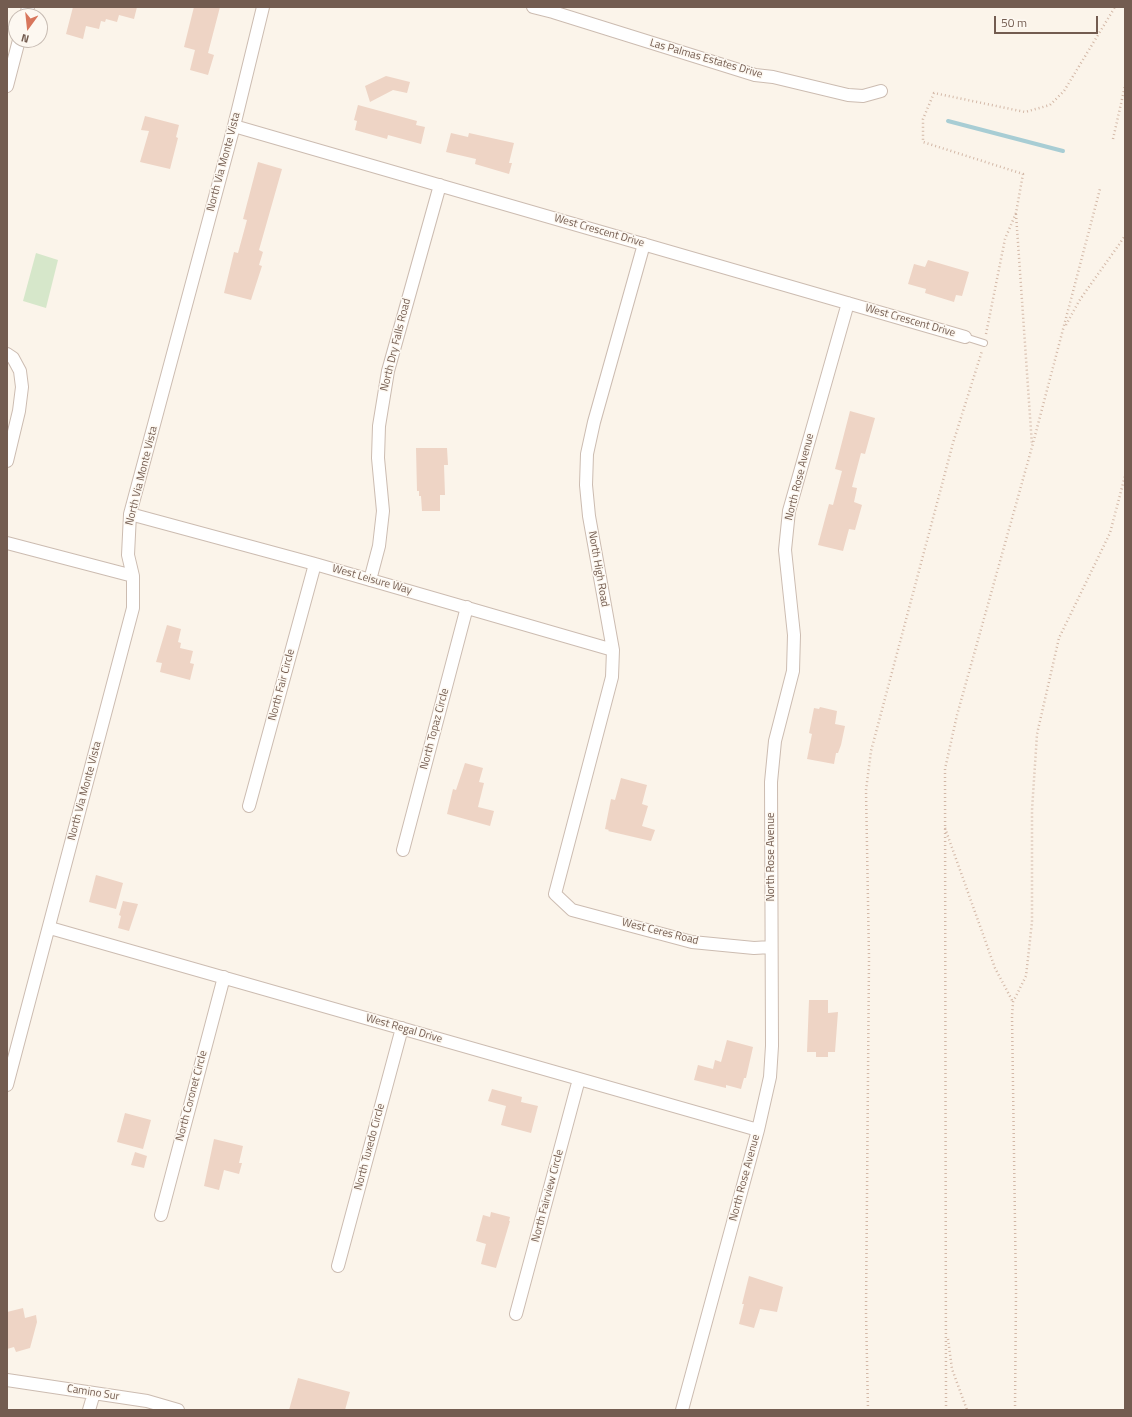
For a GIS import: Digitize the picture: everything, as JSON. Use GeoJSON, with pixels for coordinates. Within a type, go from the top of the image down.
{"type":"FeatureCollection","features":[{"type":"Feature","properties":{"kind":"street","name":"North Via Monte Vista"},"geometry":{"type":"LineString","coordinates":[[7,1085],[50,928],[133,608],[134,576],[128,554],[130,514],[234,126],[263,7]]}},
{"type":"Feature","properties":{"kind":"street","name":"Las Palmas Estates Drive"},"geometry":{"type":"LineString","coordinates":[[533,7],[755,75],[773,77],[848,95],[863,96],[881,92]]}},
{"type":"Feature","properties":{"kind":"street"},"geometry":{"type":"LineString","coordinates":[[7,86],[9,66],[16,48]]}},
{"type":"Feature","properties":{"kind":"street","name":"West Crescent Drive"},"geometry":{"type":"LineString","coordinates":[[234,126],[965,337]]}},
{"type":"Feature","properties":{"kind":"street","name":"North Dry Falls Road"},"geometry":{"type":"LineString","coordinates":[[370,580],[379,546],[383,511],[378,458],[378,432],[388,371],[440,185]]}},
{"type":"Feature","properties":{"kind":"street","name":"North High Road"},"geometry":{"type":"LineString","coordinates":[[555,894],[612,677],[612,650],[589,516],[586,485],[587,454],[596,415],[644,244]]}},
{"type":"Feature","properties":{"kind":"street","name":"North Rose Avenue"},"geometry":{"type":"LineString","coordinates":[[682,1410],[758,1130],[770,1078],[772,1046],[771,782],[775,741],[793,671],[794,635],[785,550],[789,511],[848,303]]}},
{"type":"Feature","properties":{"kind":"street"},"geometry":{"type":"LineString","coordinates":[[7,354],[13,358],[20,371],[22,387],[19,411],[7,461]]}},
{"type":"Feature","properties":{"kind":"street","name":"West Leisure Way"},"geometry":{"type":"LineString","coordinates":[[130,514],[315,564],[612,650]]}},
{"type":"Feature","properties":{"kind":"street"},"geometry":{"type":"LineString","coordinates":[[7,543],[134,576]]}},
{"type":"Feature","properties":{"kind":"street","name":"North Fair Circle"},"geometry":{"type":"LineString","coordinates":[[249,806],[315,564]]}},
{"type":"Feature","properties":{"kind":"street","name":"North Topaz Circle"},"geometry":{"type":"LineString","coordinates":[[403,850],[466,607]]}},
{"type":"Feature","properties":{"kind":"street","name":"West Ceres Road"},"geometry":{"type":"LineString","coordinates":[[555,894],[572,910],[692,942],[754,948],[771,947]]}},
{"type":"Feature","properties":{"kind":"street","name":"West Regal Drive"},"geometry":{"type":"LineString","coordinates":[[50,928],[758,1130]]}},
{"type":"Feature","properties":{"kind":"street","name":"North Coronet Circle"},"geometry":{"type":"LineString","coordinates":[[161,1215],[224,977]]}},
{"type":"Feature","properties":{"kind":"street","name":"North Tuxedo Circle"},"geometry":{"type":"LineString","coordinates":[[338,1266],[402,1028]]}},
{"type":"Feature","properties":{"kind":"street","name":"North Fairview Circle"},"geometry":{"type":"LineString","coordinates":[[516,1314],[579,1079]]}},
{"type":"Feature","properties":{"kind":"street","name":"Camino Sur"},"geometry":{"type":"LineString","coordinates":[[7,1380],[147,1401],[178,1410]]}},
{"type":"Feature","properties":{"kind":"street"},"geometry":{"type":"LineString","coordinates":[[89,1410],[94,1393]]}},
{"type":"Feature","properties":{"kind":"lane"},"geometry":{"type":"LineString","coordinates":[[965,337],[984,343]]}},
{"type":"Feature","properties":{"kind":"path"},"geometry":{"type":"LineString","coordinates":[[868,1410],[866,1304],[870,958],[866,790],[873,743],[953,443],[984,343],[1005,239],[1016,213],[1023,174],[923,142],[923,119],[934,93],[1025,112],[1050,105],[1064,91],[1115,7]]}},
{"type":"Feature","properties":{"kind":"path"},"geometry":{"type":"LineString","coordinates":[[1113,139],[1125,86]]}},
{"type":"Feature","properties":{"kind":"path"},"geometry":{"type":"LineString","coordinates":[[946,1410],[947,1331],[944,825],[946,761],[1064,329],[1100,189]]}},
{"type":"Feature","properties":{"kind":"path"},"geometry":{"type":"LineString","coordinates":[[1016,213],[1032,447]]}},
{"type":"Feature","properties":{"kind":"path"},"geometry":{"type":"LineString","coordinates":[[1064,329],[1079,301],[1125,236]]}},
{"type":"Feature","properties":{"kind":"path"},"geometry":{"type":"LineString","coordinates":[[1015,1410],[1016,1291],[1013,1002],[1026,976],[1032,922],[1032,810],[1037,734],[1059,638],[1110,532],[1125,476]]}},
{"type":"Feature","properties":{"kind":"path"},"geometry":{"type":"LineString","coordinates":[[944,825],[996,968],[1013,1002]]}},
{"type":"Feature","properties":{"kind":"path"},"geometry":{"type":"LineString","coordinates":[[947,1331],[952,1368],[967,1410]]}},
{"type":"Feature","properties":{"kind":"green space"},"geometry":{"type":"Polygon","coordinates":[[[36,253],[58,260],[46,308],[23,301],[36,253]]]}},
{"type":"Feature","properties":{"kind":"building"},"geometry":{"type":"Polygon","coordinates":[[[73,7],[137,7],[134,19],[119,15],[117,22],[106,19],[105,22],[101,21],[99,29],[86,26],[83,39],[66,34],[73,7]]]}},
{"type":"Feature","properties":{"kind":"building"},"geometry":{"type":"Polygon","coordinates":[[[194,7],[220,7],[208,53],[214,55],[208,75],[190,70],[195,50],[184,47],[194,7]]]}},
{"type":"Feature","properties":{"kind":"building"},"geometry":{"type":"Polygon","coordinates":[[[386,76],[410,82],[407,93],[393,90],[370,102],[365,86],[386,76]]]}},
{"type":"Feature","properties":{"kind":"building"},"geometry":{"type":"Polygon","coordinates":[[[358,105],[417,121],[416,125],[425,127],[421,144],[388,135],[387,139],[355,130],[357,121],[354,120],[358,105]]]}},
{"type":"Feature","properties":{"kind":"building"},"geometry":{"type":"Polygon","coordinates":[[[145,116],[179,125],[176,137],[178,138],[170,169],[140,162],[149,131],[141,130],[145,116]]]}},
{"type":"Feature","properties":{"kind":"building"},"geometry":{"type":"Polygon","coordinates":[[[451,133],[468,137],[469,133],[514,143],[509,163],[512,163],[509,174],[475,164],[476,159],[446,152],[451,133]]]}},
{"type":"Feature","properties":{"kind":"building"},"geometry":{"type":"Polygon","coordinates":[[[258,162],[282,169],[259,250],[263,252],[259,265],[262,266],[251,300],[224,293],[234,252],[238,253],[247,220],[243,219],[258,162]]]}},
{"type":"Feature","properties":{"kind":"building"},"geometry":{"type":"Polygon","coordinates":[[[928,260],[969,272],[962,296],[956,295],[954,302],[925,293],[926,289],[908,284],[914,264],[925,267],[928,260]]]}},
{"type":"Feature","properties":{"kind":"building"},"geometry":{"type":"Polygon","coordinates":[[[850,411],[875,418],[865,454],[861,453],[852,487],[857,488],[854,502],[862,505],[855,530],[849,529],[843,551],[818,545],[829,504],[833,505],[842,471],[835,469],[850,411]]]}},
{"type":"Feature","properties":{"kind":"building"},"geometry":{"type":"Polygon","coordinates":[[[416,448],[447,448],[448,465],[444,465],[445,495],[440,495],[440,511],[422,511],[421,496],[419,496],[419,491],[417,491],[416,448]]]}},
{"type":"Feature","properties":{"kind":"building"},"geometry":{"type":"Polygon","coordinates":[[[167,625],[181,629],[178,642],[181,643],[180,648],[193,651],[190,663],[194,664],[190,680],[160,672],[162,663],[156,662],[167,625]]]}},
{"type":"Feature","properties":{"kind":"building"},"geometry":{"type":"Polygon","coordinates":[[[820,707],[837,711],[835,724],[845,726],[841,745],[838,753],[836,753],[834,764],[807,759],[812,734],[809,733],[814,708],[819,709],[820,707]]]}},
{"type":"Feature","properties":{"kind":"building"},"geometry":{"type":"Polygon","coordinates":[[[465,763],[483,768],[479,782],[484,783],[478,807],[494,811],[490,826],[447,814],[453,789],[456,790],[465,763]]]}},
{"type":"Feature","properties":{"kind":"building"},"geometry":{"type":"Polygon","coordinates":[[[621,778],[647,785],[642,804],[648,806],[642,826],[655,830],[651,841],[605,829],[611,799],[615,800],[621,778]]]}},
{"type":"Feature","properties":{"kind":"building"},"geometry":{"type":"Polygon","coordinates":[[[96,875],[123,883],[116,909],[89,902],[96,875]]]}},
{"type":"Feature","properties":{"kind":"building"},"geometry":{"type":"Polygon","coordinates":[[[123,901],[138,904],[129,931],[118,928],[121,916],[119,915],[123,901]]]}},
{"type":"Feature","properties":{"kind":"building"},"geometry":{"type":"Polygon","coordinates":[[[809,1000],[828,1000],[828,1013],[838,1012],[835,1052],[828,1052],[828,1057],[816,1057],[816,1052],[807,1052],[809,1000]]]}},
{"type":"Feature","properties":{"kind":"building"},"geometry":{"type":"Polygon","coordinates":[[[727,1040],[753,1047],[746,1078],[744,1078],[741,1089],[726,1085],[726,1088],[694,1080],[698,1065],[713,1069],[715,1060],[721,1062],[727,1040]]]}},
{"type":"Feature","properties":{"kind":"building"},"geometry":{"type":"Polygon","coordinates":[[[492,1089],[522,1097],[521,1102],[538,1106],[531,1133],[501,1125],[506,1106],[488,1101],[492,1089]]]}},
{"type":"Feature","properties":{"kind":"building"},"geometry":{"type":"Polygon","coordinates":[[[125,1113],[151,1120],[143,1149],[117,1142],[125,1113]]]}},
{"type":"Feature","properties":{"kind":"building"},"geometry":{"type":"Polygon","coordinates":[[[214,1139],[243,1146],[239,1163],[242,1163],[239,1174],[224,1170],[219,1190],[204,1186],[214,1139]]]}},
{"type":"Feature","properties":{"kind":"building"},"geometry":{"type":"Polygon","coordinates":[[[135,1152],[147,1156],[144,1168],[131,1165],[135,1152]]]}},
{"type":"Feature","properties":{"kind":"building"},"geometry":{"type":"Polygon","coordinates":[[[491,1212],[510,1217],[496,1268],[481,1264],[486,1244],[476,1241],[483,1215],[490,1217],[491,1212]]]}},
{"type":"Feature","properties":{"kind":"building"},"geometry":{"type":"Polygon","coordinates":[[[749,1276],[783,1287],[777,1312],[760,1309],[754,1328],[739,1324],[749,1276]]]}},
{"type":"Feature","properties":{"kind":"building"},"geometry":{"type":"Polygon","coordinates":[[[23,1308],[25,1318],[36,1315],[37,1322],[30,1348],[16,1352],[14,1347],[7,1349],[7,1312],[23,1308]]]}},
{"type":"Feature","properties":{"kind":"building"},"geometry":{"type":"Polygon","coordinates":[[[298,1378],[350,1392],[345,1410],[289,1410],[298,1378]]]}},
{"type":"Feature","properties":{"kind":"waterway"},"geometry":{"type":"LineString","coordinates":[[948,121],[1063,151]]}}]}
